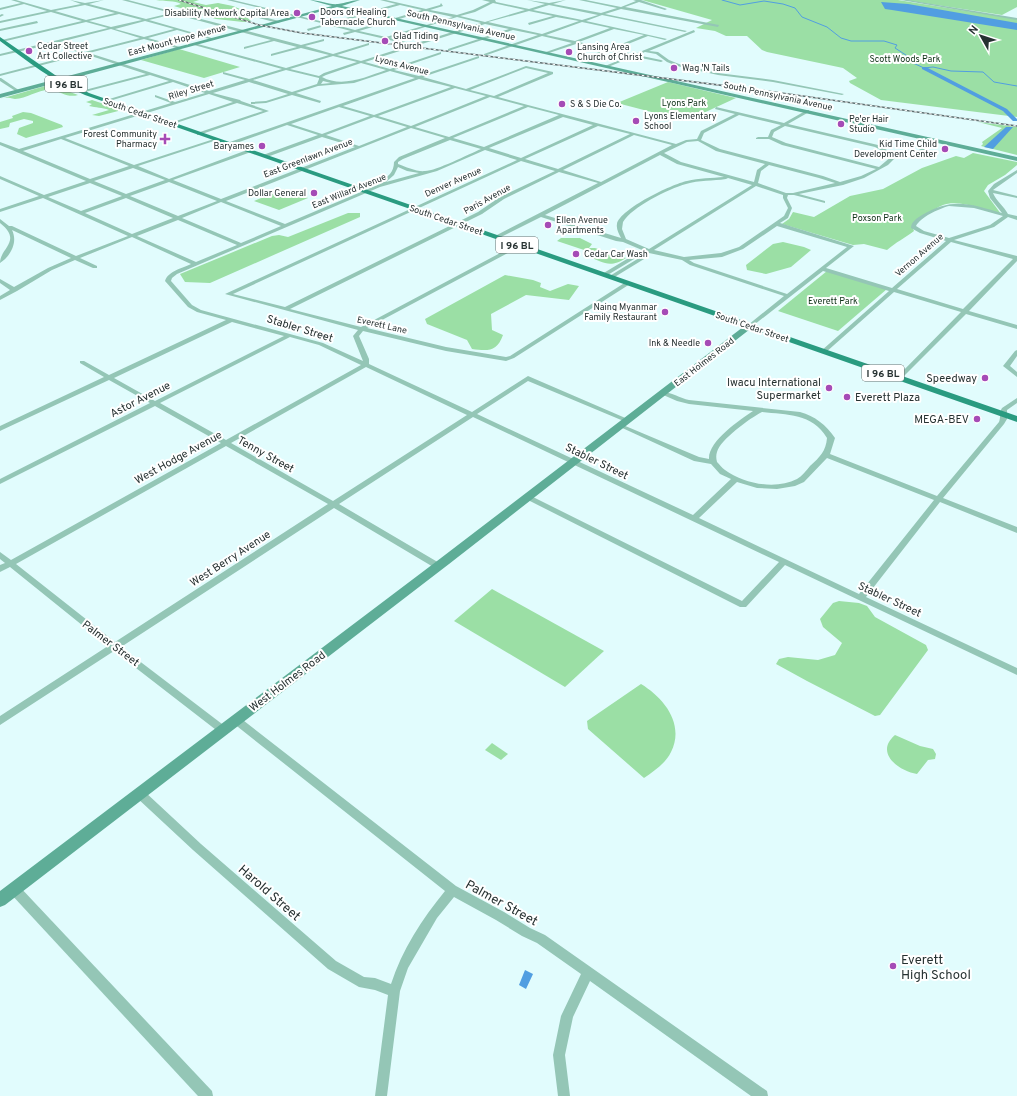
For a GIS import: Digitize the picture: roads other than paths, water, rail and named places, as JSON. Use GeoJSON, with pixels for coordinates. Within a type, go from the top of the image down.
{"type":"FeatureCollection","features":[{"type":"Feature","properties":{"kind":"main road","name":"South Cedar Street"},"geometry":{"type":"LineString","coordinates":[[1,40],[60,80],[82,92],[1017,419]]}},
{"type":"Feature","properties":{"kind":"street"},"geometry":{"type":"LineString","coordinates":[[13,0],[179,48]]}},
{"type":"Feature","properties":{"kind":"street"},"geometry":{"type":"LineString","coordinates":[[72,0],[213,39]]}},
{"type":"Feature","properties":{"kind":"street"},"geometry":{"type":"LineString","coordinates":[[0,22],[102,0]]}},
{"type":"Feature","properties":{"kind":"street","name":"Lyons Avenue"},"geometry":{"type":"LineString","coordinates":[[124,0],[676,145]]}},
{"type":"Feature","properties":{"kind":"street"},"geometry":{"type":"LineString","coordinates":[[229,0],[414,45]]}},
{"type":"Feature","properties":{"kind":"street","name":"South Pennsylvania Avenue"},"geometry":{"type":"LineString","coordinates":[[312,0],[371,12],[1017,159]]}},
{"type":"Feature","properties":{"kind":"street","name":"South Pennsylvania Avenue"},"geometry":{"type":"LineString","coordinates":[[319,0],[338,5]]}},
{"type":"Feature","properties":{"kind":"street","name":"East Mount Hope Avenue"},"geometry":{"type":"LineString","coordinates":[[0,96],[358,0]]}},
{"type":"Feature","properties":{"kind":"street"},"geometry":{"type":"LineString","coordinates":[[382,0],[628,54]]}},
{"type":"Feature","properties":{"kind":"street"},"geometry":{"type":"LineString","coordinates":[[484,0],[495,1],[555,16],[665,38]]}},
{"type":"Feature","properties":{"kind":"street"},"geometry":{"type":"LineString","coordinates":[[529,0],[685,31]]}},
{"type":"Feature","properties":{"kind":"street"},"geometry":{"type":"LineString","coordinates":[[318,85],[321,78],[325,74],[485,23],[564,0]]}},
{"type":"Feature","properties":{"kind":"street"},"geometry":{"type":"LineString","coordinates":[[581,0],[718,26]]}},
{"type":"Feature","properties":{"kind":"street"},"geometry":{"type":"LineString","coordinates":[[634,0],[665,10],[646,16]]}},
{"type":"Feature","properties":{"kind":"street"},"geometry":{"type":"LineString","coordinates":[[903,0],[1017,19]]}},
{"type":"Feature","properties":{"kind":"street"},"geometry":{"type":"LineString","coordinates":[[386,38],[457,17],[477,10],[495,1]]}},
{"type":"Feature","properties":{"kind":"street"},"geometry":{"type":"LineString","coordinates":[[485,55],[640,1]]}},
{"type":"Feature","properties":{"kind":"street"},"geometry":{"type":"LineString","coordinates":[[0,9],[24,4]]}},
{"type":"Feature","properties":{"kind":"street"},"geometry":{"type":"LineString","coordinates":[[308,30],[400,4]]}},
{"type":"Feature","properties":{"kind":"street"},"geometry":{"type":"LineString","coordinates":[[344,34],[442,5],[441,4]]}},
{"type":"Feature","properties":{"kind":"street"},"geometry":{"type":"LineString","coordinates":[[1,40],[120,13]]}},
{"type":"Feature","properties":{"kind":"street"},"geometry":{"type":"LineString","coordinates":[[0,55],[175,13]]}},
{"type":"Feature","properties":{"kind":"street"},"geometry":{"type":"LineString","coordinates":[[248,14],[278,22]]}},
{"type":"Feature","properties":{"kind":"street"},"geometry":{"type":"LineString","coordinates":[[529,24],[555,16]]}},
{"type":"Feature","properties":{"kind":"street"},"geometry":{"type":"LineString","coordinates":[[627,23],[640,18]]}},
{"type":"Feature","properties":{"kind":"street"},"geometry":{"type":"LineString","coordinates":[[679,23],[686,20]]}},
{"type":"Feature","properties":{"kind":"street"},"geometry":{"type":"LineString","coordinates":[[0,30],[37,22]]}},
{"type":"Feature","properties":{"kind":"street"},"geometry":{"type":"LineString","coordinates":[[547,53],[621,25]]}},
{"type":"Feature","properties":{"kind":"street"},"geometry":{"type":"LineString","coordinates":[[660,30],[674,25]]}},
{"type":"Feature","properties":{"kind":"street"},"geometry":{"type":"LineString","coordinates":[[0,75],[178,29]]}},
{"type":"Feature","properties":{"kind":"street"},"geometry":{"type":"LineString","coordinates":[[449,50],[513,29]]}},
{"type":"Feature","properties":{"kind":"street"},"geometry":{"type":"LineString","coordinates":[[607,66],[694,31]]}},
{"type":"Feature","properties":{"kind":"street"},"geometry":{"type":"LineString","coordinates":[[595,55],[655,32]]}},
{"type":"Feature","properties":{"kind":"street"},"geometry":{"type":"LineString","coordinates":[[245,48],[274,40]]}},
{"type":"Feature","properties":{"kind":"street"},"geometry":{"type":"LineString","coordinates":[[272,55],[323,40]]}},
{"type":"Feature","properties":{"kind":"street"},"geometry":{"type":"LineString","coordinates":[[53,43],[265,110]]}},
{"type":"Feature","properties":{"kind":"street"},"geometry":{"type":"LineString","coordinates":[[195,44],[337,83]]}},
{"type":"Feature","properties":{"kind":"street","name":"Riley Street"},"geometry":{"type":"LineString","coordinates":[[18,151],[368,44]]}},
{"type":"Feature","properties":{"kind":"street"},"geometry":{"type":"LineString","coordinates":[[646,51],[657,53],[668,61],[678,65],[842,94]]}},
{"type":"Feature","properties":{"kind":"street"},"geometry":{"type":"LineString","coordinates":[[245,103],[266,102],[318,85],[354,82],[440,53]]}},
{"type":"Feature","properties":{"kind":"street"},"geometry":{"type":"LineString","coordinates":[[642,57],[661,61]]}},
{"type":"Feature","properties":{"kind":"street"},"geometry":{"type":"LineString","coordinates":[[229,144],[478,58]]}},
{"type":"Feature","properties":{"kind":"street","name":"East Greenlawn Avenue"},"geometry":{"type":"LineString","coordinates":[[0,298],[50,269],[75,258],[301,169],[552,73],[526,67],[466,90]]}},
{"type":"Feature","properties":{"kind":"street"},"geometry":{"type":"LineString","coordinates":[[224,73],[320,102]]}},
{"type":"Feature","properties":{"kind":"street"},"geometry":{"type":"LineString","coordinates":[[82,92],[150,74]]}},
{"type":"Feature","properties":{"kind":"street"},"geometry":{"type":"LineString","coordinates":[[0,79],[18,91]]}},
{"type":"Feature","properties":{"kind":"street"},"geometry":{"type":"LineString","coordinates":[[107,101],[174,81]]}},
{"type":"Feature","properties":{"kind":"street"},"geometry":{"type":"LineString","coordinates":[[265,156],[454,87]]}},
{"type":"Feature","properties":{"kind":"street"},"geometry":{"type":"LineString","coordinates":[[156,96],[175,103]]}},
{"type":"Feature","properties":{"kind":"street"},"geometry":{"type":"LineString","coordinates":[[170,124],[239,101]]}},
{"type":"Feature","properties":{"kind":"street"},"geometry":{"type":"LineString","coordinates":[[265,110],[263,105],[266,102]]}},
{"type":"Feature","properties":{"kind":"street"},"geometry":{"type":"LineString","coordinates":[[340,106],[601,183]]}},
{"type":"Feature","properties":{"kind":"street"},"geometry":{"type":"LineString","coordinates":[[378,186],[392,175],[397,165],[396,162],[401,158],[528,106]]}},
{"type":"Feature","properties":{"kind":"street"},"geometry":{"type":"LineString","coordinates":[[716,108],[876,146],[895,156]]}},
{"type":"Feature","properties":{"kind":"street"},"geometry":{"type":"LineString","coordinates":[[199,134],[265,110]]}},
{"type":"Feature","properties":{"kind":"street"},"geometry":{"type":"LineString","coordinates":[[770,138],[771,133],[808,111]]}},
{"type":"Feature","properties":{"kind":"street"},"geometry":{"type":"LineString","coordinates":[[699,140],[702,132],[739,113]]}},
{"type":"Feature","properties":{"kind":"street","name":"East Willard Avenue"},"geometry":{"type":"LineString","coordinates":[[168,281],[171,275],[378,186],[427,173],[563,115]]}},
{"type":"Feature","properties":{"kind":"street"},"geometry":{"type":"LineString","coordinates":[[286,124],[358,147]]}},
{"type":"Feature","properties":{"kind":"street","name":"Denver Avenue"},"geometry":{"type":"LineString","coordinates":[[228,294],[598,124]]}},
{"type":"Feature","properties":{"kind":"street","name":"Paris Avenue"},"geometry":{"type":"LineString","coordinates":[[285,309],[486,210],[502,198],[634,134]]}},
{"type":"Feature","properties":{"kind":"street"},"geometry":{"type":"LineString","coordinates":[[61,138],[286,226]]}},
{"type":"Feature","properties":{"kind":"street"},"geometry":{"type":"LineString","coordinates":[[758,138],[770,138],[784,144],[878,168]]}},
{"type":"Feature","properties":{"kind":"street"},"geometry":{"type":"LineString","coordinates":[[0,212],[215,139]]}},
{"type":"Feature","properties":{"kind":"street"},"geometry":{"type":"LineString","coordinates":[[497,238],[601,183],[686,141],[699,140],[713,148],[821,176],[841,184]]}},
{"type":"Feature","properties":{"kind":"street"},"geometry":{"type":"LineString","coordinates":[[660,153],[673,161],[728,178],[756,184],[786,194],[793,194],[841,184],[878,168],[895,156],[920,152],[938,141]]}},
{"type":"Feature","properties":{"kind":"street"},"geometry":{"type":"LineString","coordinates":[[0,143],[242,244]]}},
{"type":"Feature","properties":{"kind":"street"},"geometry":{"type":"LineString","coordinates":[[80,212],[249,151]]}},
{"type":"Feature","properties":{"kind":"street"},"geometry":{"type":"LineString","coordinates":[[649,250],[756,184],[759,170],[769,163]]}},
{"type":"Feature","properties":{"kind":"street"},"geometry":{"type":"LineString","coordinates":[[397,165],[409,170],[427,173]]}},
{"type":"Feature","properties":{"kind":"street"},"geometry":{"type":"LineString","coordinates":[[990,191],[996,185],[1017,171]]}},
{"type":"Feature","properties":{"kind":"street"},"geometry":{"type":"LineString","coordinates":[[0,177],[196,264]]}},
{"type":"Feature","properties":{"kind":"street"},"geometry":{"type":"LineString","coordinates":[[1010,177],[1017,178]]}},
{"type":"Feature","properties":{"kind":"street"},"geometry":{"type":"LineString","coordinates":[[624,240],[620,229],[620,223],[621,219],[629,212],[683,183],[728,178]]}},
{"type":"Feature","properties":{"kind":"street"},"geometry":{"type":"LineString","coordinates":[[990,191],[1017,197]]}},
{"type":"Feature","properties":{"kind":"street"},"geometry":{"type":"LineString","coordinates":[[990,191],[991,197],[1005,212],[1006,216]]}},
{"type":"Feature","properties":{"kind":"street"},"geometry":{"type":"LineString","coordinates":[[684,259],[722,254],[741,248],[786,217],[790,208],[786,194]]}},
{"type":"Feature","properties":{"kind":"street"},"geometry":{"type":"LineString","coordinates":[[793,194],[823,202]]}},
{"type":"Feature","properties":{"kind":"street"},"geometry":{"type":"LineString","coordinates":[[899,378],[1016,259],[917,230],[913,227],[916,222],[934,210],[951,204],[968,206],[1017,218]]}},
{"type":"Feature","properties":{"kind":"street"},"geometry":{"type":"LineString","coordinates":[[541,215],[618,240],[624,240],[649,250],[684,259],[692,264],[788,296]]}},
{"type":"Feature","properties":{"kind":"street","name":"Vernon Avenue"},"geometry":{"type":"LineString","coordinates":[[823,352],[949,240],[958,235],[992,226],[1006,216]]}},
{"type":"Feature","properties":{"kind":"street"},"geometry":{"type":"LineString","coordinates":[[0,221],[95,267]]}},
{"type":"Feature","properties":{"kind":"street","name":"East Holmes Road"},"geometry":{"type":"LineString","coordinates":[[574,462],[851,246],[777,224]]}},
{"type":"Feature","properties":{"kind":"street"},"geometry":{"type":"LineString","coordinates":[[0,261],[8,252],[13,241],[10,227]]}},
{"type":"Feature","properties":{"kind":"street"},"geometry":{"type":"LineString","coordinates":[[13,241],[32,237]]}},
{"type":"Feature","properties":{"kind":"street"},"geometry":{"type":"LineString","coordinates":[[366,364],[366,359],[356,336],[362,330],[519,245]]}},
{"type":"Feature","properties":{"kind":"street"},"geometry":{"type":"LineString","coordinates":[[607,276],[650,254],[649,250]]}},
{"type":"Feature","properties":{"kind":"street"},"geometry":{"type":"LineString","coordinates":[[823,269],[1017,327]]}},
{"type":"Feature","properties":{"kind":"street"},"geometry":{"type":"LineString","coordinates":[[0,281],[15,290]]}},
{"type":"Feature","properties":{"kind":"street","name":"Stabler Street"},"geometry":{"type":"LineString","coordinates":[[168,281],[193,308],[231,320],[321,344],[473,414],[1017,672]]}},
{"type":"Feature","properties":{"kind":"street","name":"Everett Lane"},"geometry":{"type":"LineString","coordinates":[[228,294],[362,330],[499,359],[510,358],[628,283]]}},
{"type":"Feature","properties":{"kind":"street"},"geometry":{"type":"LineString","coordinates":[[0,430],[231,320]]}},
{"type":"Feature","properties":{"kind":"street","name":"Astor Avenue"},"geometry":{"type":"LineString","coordinates":[[0,482],[290,335]]}},
{"type":"Feature","properties":{"kind":"street"},"geometry":{"type":"LineString","coordinates":[[1017,352],[1006,366],[1017,375]]}},
{"type":"Feature","properties":{"kind":"street","name":"Tenny Street"},"geometry":{"type":"LineString","coordinates":[[82,362],[333,504],[438,566]]}},
{"type":"Feature","properties":{"kind":"street","name":"West Hodge Avenue"},"geometry":{"type":"LineString","coordinates":[[0,569],[366,364]]}},
{"type":"Feature","properties":{"kind":"street","name":"West Berry Avenue"},"geometry":{"type":"LineString","coordinates":[[0,721],[528,378],[624,423]]}},
{"type":"Feature","properties":{"kind":"street"},"geometry":{"type":"LineString","coordinates":[[624,423],[697,459],[713,462],[723,472],[736,479],[757,486],[776,487],[792,484],[801,480],[826,455],[830,445],[831,438],[826,430],[809,417],[800,414],[690,402],[680,400],[664,393]]}},
{"type":"Feature","properties":{"kind":"street"},"geometry":{"type":"LineString","coordinates":[[861,597],[1002,422],[1004,419],[1003,414],[1007,405],[1017,400]]}},
{"type":"Feature","properties":{"kind":"street"},"geometry":{"type":"LineString","coordinates":[[713,462],[712,453],[716,446],[741,423],[760,410]]}},
{"type":"Feature","properties":{"kind":"street"},"geometry":{"type":"LineString","coordinates":[[826,455],[1017,530]]}},
{"type":"Feature","properties":{"kind":"street","name":"West Holmes Road"},"geometry":{"type":"LineString","coordinates":[[0,900],[574,462]]}},
{"type":"Feature","properties":{"kind":"street"},"geometry":{"type":"LineString","coordinates":[[694,519],[736,479]]}},
{"type":"Feature","properties":{"kind":"street"},"geometry":{"type":"LineString","coordinates":[[528,498],[743,605],[784,562]]}},
{"type":"Feature","properties":{"kind":"street","name":"Palmer Street"},"geometry":{"type":"LineString","coordinates":[[0,555],[77,618],[116,646],[223,730]]}},
{"type":"Feature","properties":{"kind":"street","name":"Palmer Street"},"geometry":{"type":"LineString","coordinates":[[236,720],[452,890],[541,939],[762,1096]]}},
{"type":"Feature","properties":{"kind":"street","name":"Harold Street"},"geometry":{"type":"LineString","coordinates":[[140,794],[332,965],[363,983],[375,984],[394,991]]}},
{"type":"Feature","properties":{"kind":"street"},"geometry":{"type":"LineString","coordinates":[[14,890],[207,1096]]}},
{"type":"Feature","properties":{"kind":"street"},"geometry":{"type":"LineString","coordinates":[[381,1096],[394,991],[403,965],[433,914],[452,890]]}},
{"type":"Feature","properties":{"kind":"street"},"geometry":{"type":"LineString","coordinates":[[564,1096],[559,1055],[567,1016],[588,973]]}},
{"type":"Feature","properties":{"kind":"water"},"geometry":{"type":"Polygon","coordinates":[[[881,2],[908,4],[1017,23],[1017,30],[885,9],[881,2]]]}},
{"type":"Feature","properties":{"kind":"water"},"geometry":{"type":"Polygon","coordinates":[[[1006,127],[1013,127],[993,149],[984,147],[1006,127]]]}},
{"type":"Feature","properties":{"kind":"water"},"geometry":{"type":"Polygon","coordinates":[[[525,970],[533,974],[526,989],[519,985],[525,970]]]}},
{"type":"Feature","properties":{"kind":"waterway"},"geometry":{"type":"LineString","coordinates":[[722,0],[740,5],[764,1],[783,4],[795,8],[802,17],[827,27],[841,38],[851,41],[884,41],[897,45],[895,48],[912,59],[913,63],[924,68],[933,67],[951,71],[983,72],[994,82],[1017,86]]}},
{"type":"Feature","properties":{"kind":"waterway"},"geometry":{"type":"LineString","coordinates":[[924,68],[1005,110],[1015,120]]}},
{"type":"Feature","properties":{"kind":"railway"},"geometry":{"type":"LineString","coordinates":[[179,0],[259,25],[302,33],[767,91],[1017,126]]}},
{"type":"Feature","properties":{"kind":"place","name":"Disability Network Capital Area"},"geometry":{"type":"Point","coordinates":[297,13]}},
{"type":"Feature","properties":{"kind":"place","name":"Doors of Healing Tabernacle Church"},"geometry":{"type":"Point","coordinates":[312,17]}},
{"type":"Feature","properties":{"kind":"place","name":"Glad Tiding Church"},"geometry":{"type":"Point","coordinates":[385,41]}},
{"type":"Feature","properties":{"kind":"place","name":"Cedar Street Art Collective"},"geometry":{"type":"Point","coordinates":[29,51]}},
{"type":"Feature","properties":{"kind":"place","name":"Lansing Area Church of Christ"},"geometry":{"type":"Point","coordinates":[569,52]}},
{"type":"Feature","properties":{"kind":"place","name":"Wag 'N Tails"},"geometry":{"type":"Point","coordinates":[674,68]}},
{"type":"Feature","properties":{"kind":"place","name":"S & S Die Co."},"geometry":{"type":"Point","coordinates":[562,104]}},
{"type":"Feature","properties":{"kind":"place","name":"Lyons Elementary School"},"geometry":{"type":"Point","coordinates":[636,121]}},
{"type":"Feature","properties":{"kind":"place","name":"Pe'er Hair Studio"},"geometry":{"type":"Point","coordinates":[841,124]}},
{"type":"Feature","properties":{"kind":"place","name":"Forest Community Pharmacy"},"geometry":{"type":"Point","coordinates":[165,139]}},
{"type":"Feature","properties":{"kind":"place","name":"Baryames"},"geometry":{"type":"Point","coordinates":[262,146]}},
{"type":"Feature","properties":{"kind":"place","name":"Kid Time Child Development Center"},"geometry":{"type":"Point","coordinates":[945,149]}},
{"type":"Feature","properties":{"kind":"place","name":"Dollar General"},"geometry":{"type":"Point","coordinates":[314,193]}},
{"type":"Feature","properties":{"kind":"place","name":"Ellen Avenue Apartments"},"geometry":{"type":"Point","coordinates":[548,225]}},
{"type":"Feature","properties":{"kind":"place","name":"Cedar Car Wash"},"geometry":{"type":"Point","coordinates":[576,254]}},
{"type":"Feature","properties":{"kind":"place","name":"Naing Myanmar Family Restaurant"},"geometry":{"type":"Point","coordinates":[665,312]}},
{"type":"Feature","properties":{"kind":"place","name":"Ink & Needle"},"geometry":{"type":"Point","coordinates":[708,343]}},
{"type":"Feature","properties":{"kind":"place","name":"Speedway"},"geometry":{"type":"Point","coordinates":[985,378]}},
{"type":"Feature","properties":{"kind":"place","name":"Iwacu International Supermarket"},"geometry":{"type":"Point","coordinates":[829,388]}},
{"type":"Feature","properties":{"kind":"place","name":"Everett Plaza"},"geometry":{"type":"Point","coordinates":[847,397]}},
{"type":"Feature","properties":{"kind":"place","name":"MEGA-BEV"},"geometry":{"type":"Point","coordinates":[977,419]}},
{"type":"Feature","properties":{"kind":"place","name":"Everett High School"},"geometry":{"type":"Point","coordinates":[893,966]}},
{"type":"Feature","properties":{"kind":"park label","name":"Scott Woods Park"},"geometry":{"type":"Point","coordinates":[905,59]}},
{"type":"Feature","properties":{"kind":"park label","name":"Lyons Park"},"geometry":{"type":"Point","coordinates":[684,103]}},
{"type":"Feature","properties":{"kind":"park label","name":"Poxson Park"},"geometry":{"type":"Point","coordinates":[877,218]}},
{"type":"Feature","properties":{"kind":"park label","name":"Everett Park"},"geometry":{"type":"Point","coordinates":[833,301]}}]}
